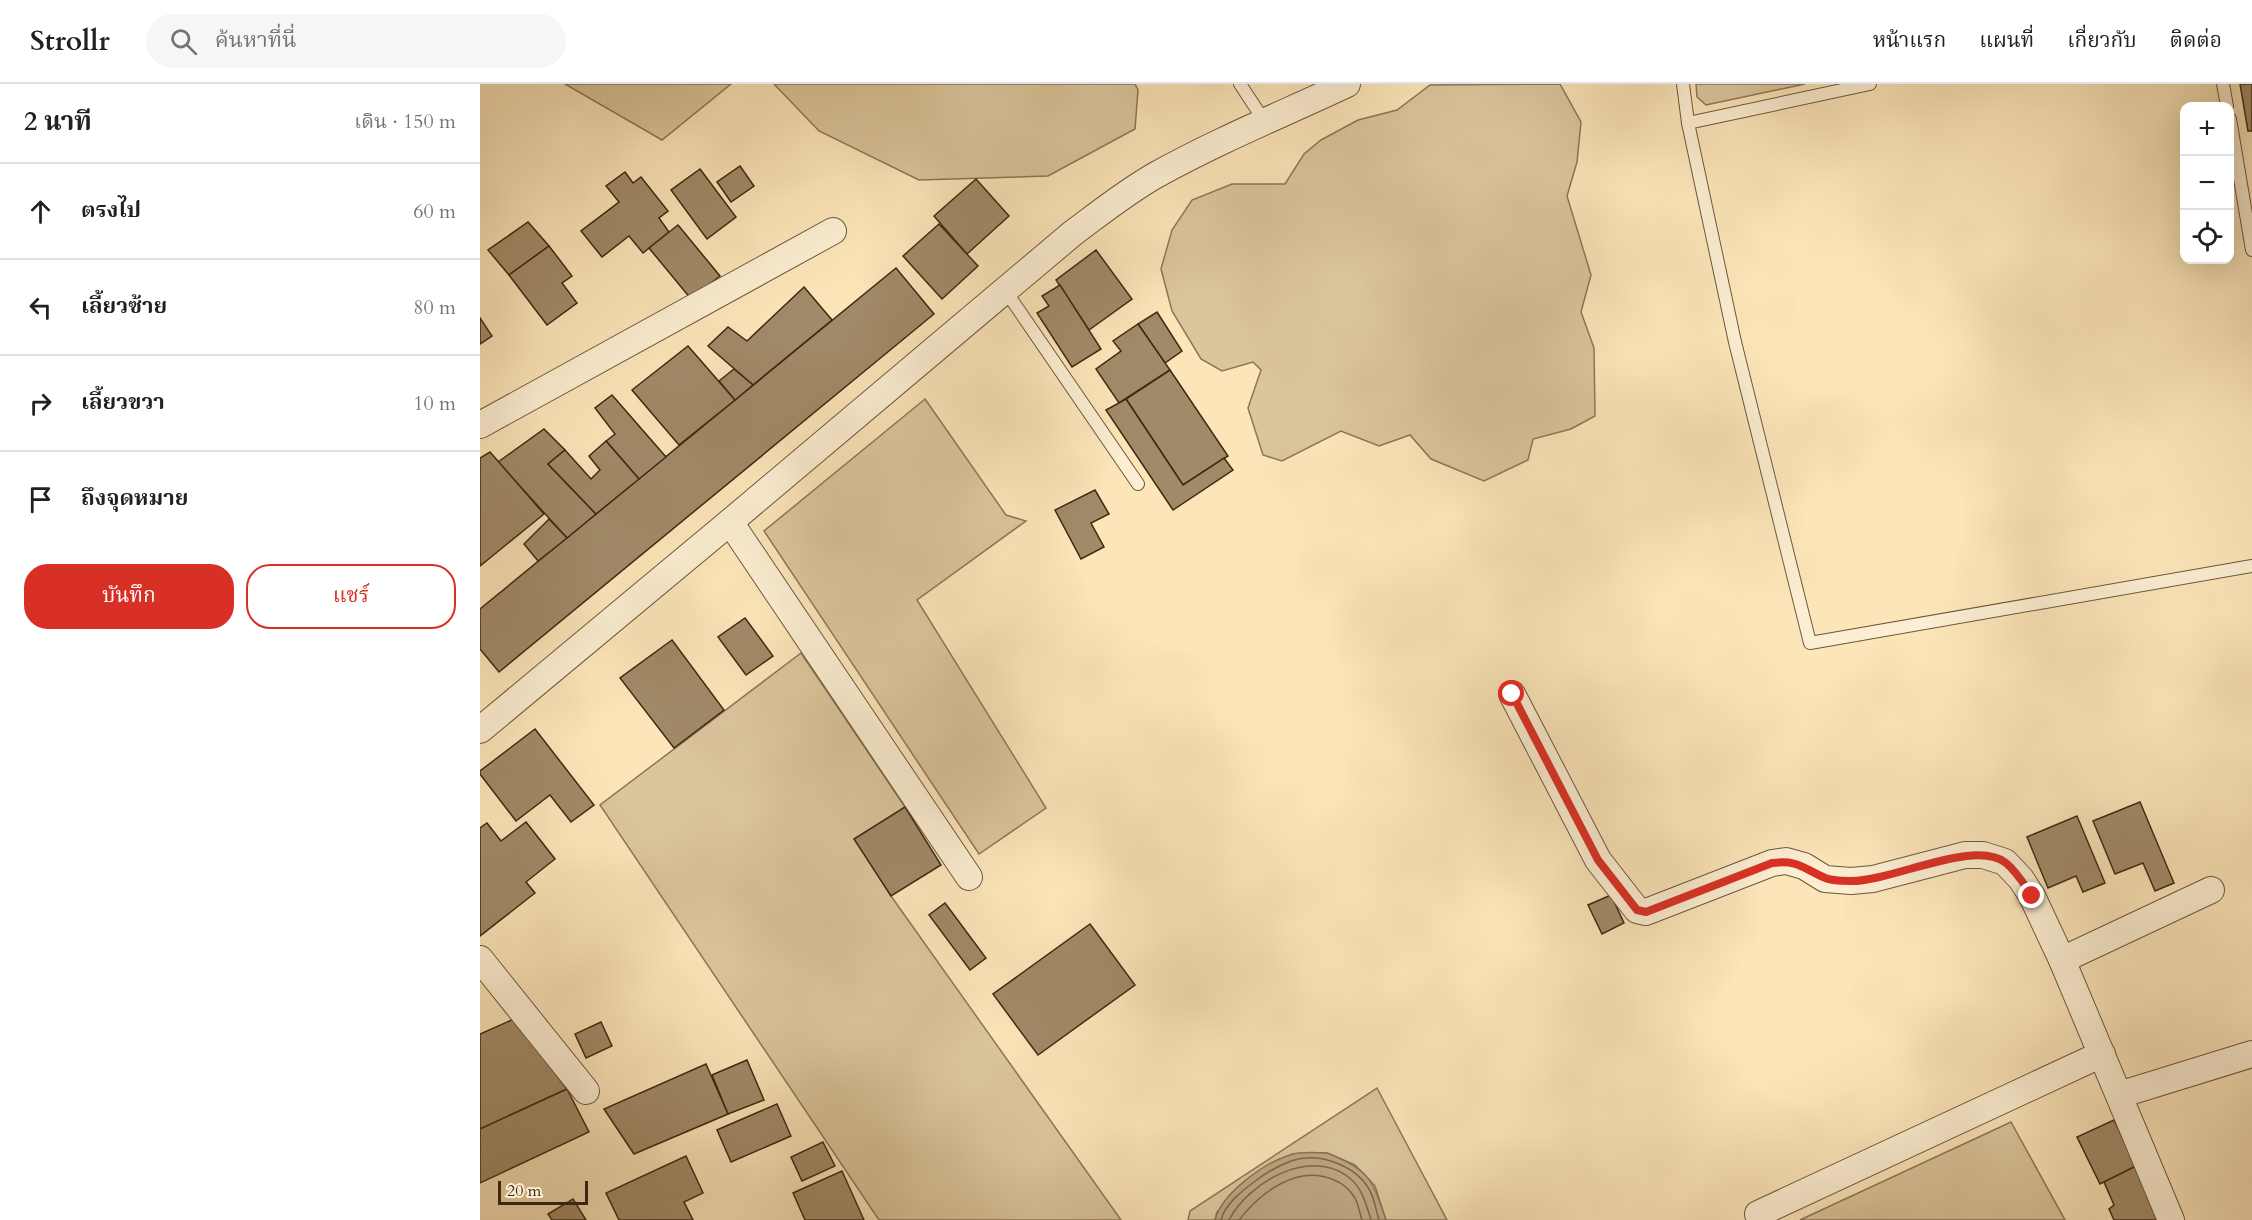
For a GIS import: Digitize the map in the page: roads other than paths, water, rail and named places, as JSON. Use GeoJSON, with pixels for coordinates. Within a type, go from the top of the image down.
{"type":"FeatureCollection","features":[{"type":"Feature","properties":{"kind":"street"},"geometry":{"type":"LineString","coordinates":[[480,730],[1112,203],[1154,176],[1347,84]]}},
{"type":"Feature","properties":{"kind":"street"},"geometry":{"type":"LineString","coordinates":[[481,422],[833,231]]}},
{"type":"Feature","properties":{"kind":"street"},"geometry":{"type":"LineString","coordinates":[[730,522],[969,877]]}},
{"type":"Feature","properties":{"kind":"street"},"geometry":{"type":"LineString","coordinates":[[1512,694],[1598,860],[1637,910],[1646,912],[1772,863],[1786,861],[1804,866],[1825,879],[1851,881],[1873,879],[1965,855],[1983,855],[2005,862],[2021,879],[2032,896],[2062,960],[2171,1220]]}},
{"type":"Feature","properties":{"kind":"street"},"geometry":{"type":"LineString","coordinates":[[2062,960],[2211,890]]}},
{"type":"Feature","properties":{"kind":"street"},"geometry":{"type":"LineString","coordinates":[[480,959],[586,1091]]}},
{"type":"Feature","properties":{"kind":"street"},"geometry":{"type":"LineString","coordinates":[[1758,1214],[2102,1054]]}},
{"type":"Feature","properties":{"kind":"street"},"geometry":{"type":"LineString","coordinates":[[2119,1095],[2252,1054]]}},
{"type":"Feature","properties":{"kind":"lane"},"geometry":{"type":"LineString","coordinates":[[1240,84],[1265,122]]}},
{"type":"Feature","properties":{"kind":"lane"},"geometry":{"type":"LineString","coordinates":[[1683,84],[1688,123],[1736,342],[1810,643],[2252,566]]}},
{"type":"Feature","properties":{"kind":"lane"},"geometry":{"type":"LineString","coordinates":[[1688,123],[1870,84]]}},
{"type":"Feature","properties":{"kind":"lane"},"geometry":{"type":"LineString","coordinates":[[2223,84],[2226,102]]}},
{"type":"Feature","properties":{"kind":"lane"},"geometry":{"type":"LineString","coordinates":[[2234,147],[2252,250]]}},
{"type":"Feature","properties":{"kind":"lane"},"geometry":{"type":"LineString","coordinates":[[1005,290],[1138,484]]}},
{"type":"Feature","properties":{"kind":"water"},"geometry":{"type":"Polygon","coordinates":[[[1327,1153],[1352,1165],[1367,1177],[1377,1194],[1386,1220],[1215,1220],[1219,1210],[1235,1190],[1245,1180],[1268,1165],[1294,1154],[1327,1153]]]}}]}
